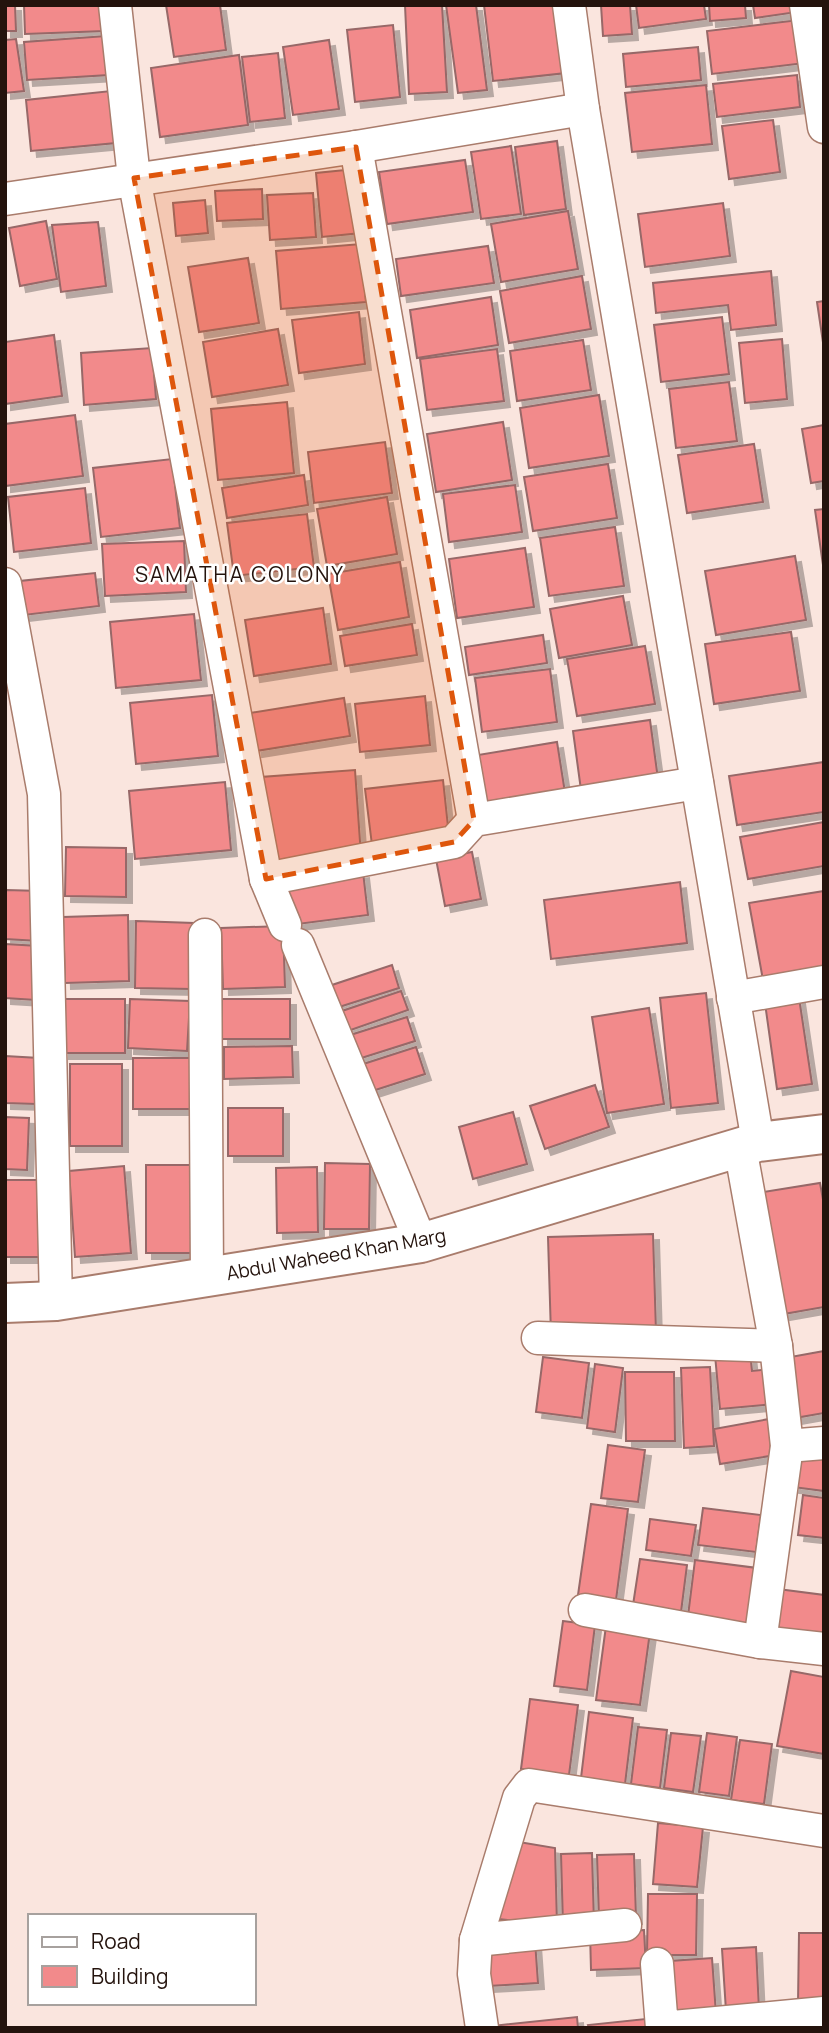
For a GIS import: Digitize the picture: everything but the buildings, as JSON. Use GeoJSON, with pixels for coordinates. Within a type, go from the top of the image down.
{"type":"FeatureCollection","features":[{"type":"Feature","properties":{"kind":"street"},"geometry":{"type":"LineString","coordinates":[[115,5],[134,178],[266,879],[421,1243]]}},
{"type":"Feature","properties":{"kind":"street"},"geometry":{"type":"LineString","coordinates":[[569,5],[583,109],[733,998],[749,1145],[776,1346],[787,1446],[760,1642]]}},
{"type":"Feature","properties":{"kind":"street"},"geometry":{"type":"LineString","coordinates":[[806,5],[824,127]]}},
{"type":"Feature","properties":{"kind":"street"},"geometry":{"type":"LineString","coordinates":[[5,199],[356,147],[583,109]]}},
{"type":"Feature","properties":{"kind":"street"},"geometry":{"type":"LineString","coordinates":[[356,147],[474,820]]}},
{"type":"Feature","properties":{"kind":"street"},"geometry":{"type":"LineString","coordinates":[[5,584],[44,794],[56,1301]]}},
{"type":"Feature","properties":{"kind":"street"},"geometry":{"type":"LineString","coordinates":[[266,879],[454,842],[474,820],[697,783]]}},
{"type":"Feature","properties":{"kind":"street"},"geometry":{"type":"LineString","coordinates":[[205,935],[207,1277]]}},
{"type":"Feature","properties":{"kind":"street"},"geometry":{"type":"LineString","coordinates":[[733,998],[824,982]]}},
{"type":"Feature","properties":{"kind":"street","name":"Abdul Waheed Khan Marg"},"geometry":{"type":"LineString","coordinates":[[5,1303],[56,1301],[421,1243],[749,1145],[824,1134]]}},
{"type":"Feature","properties":{"kind":"street"},"geometry":{"type":"LineString","coordinates":[[538,1338],[776,1346]]}},
{"type":"Feature","properties":{"kind":"street"},"geometry":{"type":"LineString","coordinates":[[787,1446],[824,1443]]}},
{"type":"Feature","properties":{"kind":"street"},"geometry":{"type":"LineString","coordinates":[[585,1610],[760,1642],[824,1649]]}},
{"type":"Feature","properties":{"kind":"street"},"geometry":{"type":"LineString","coordinates":[[482,2028],[474,1974],[477,1940],[519,1798],[529,1785],[824,1832]]}},
{"type":"Feature","properties":{"kind":"street"},"geometry":{"type":"LineString","coordinates":[[477,1940],[625,1924]]}},
{"type":"Feature","properties":{"kind":"street"},"geometry":{"type":"LineString","coordinates":[[657,1964],[662,2028],[824,2013]]}},
{"type":"Feature","properties":{"kind":"highlighted area"},"geometry":{"type":"Polygon","coordinates":[[[356,147],[474,820],[454,842],[266,879],[134,178],[356,147]]]}},
{"type":"Feature","properties":{"kind":"district","name":"SAMATHA COLONY"},"geometry":{"type":"Point","coordinates":[240,574]}}]}
